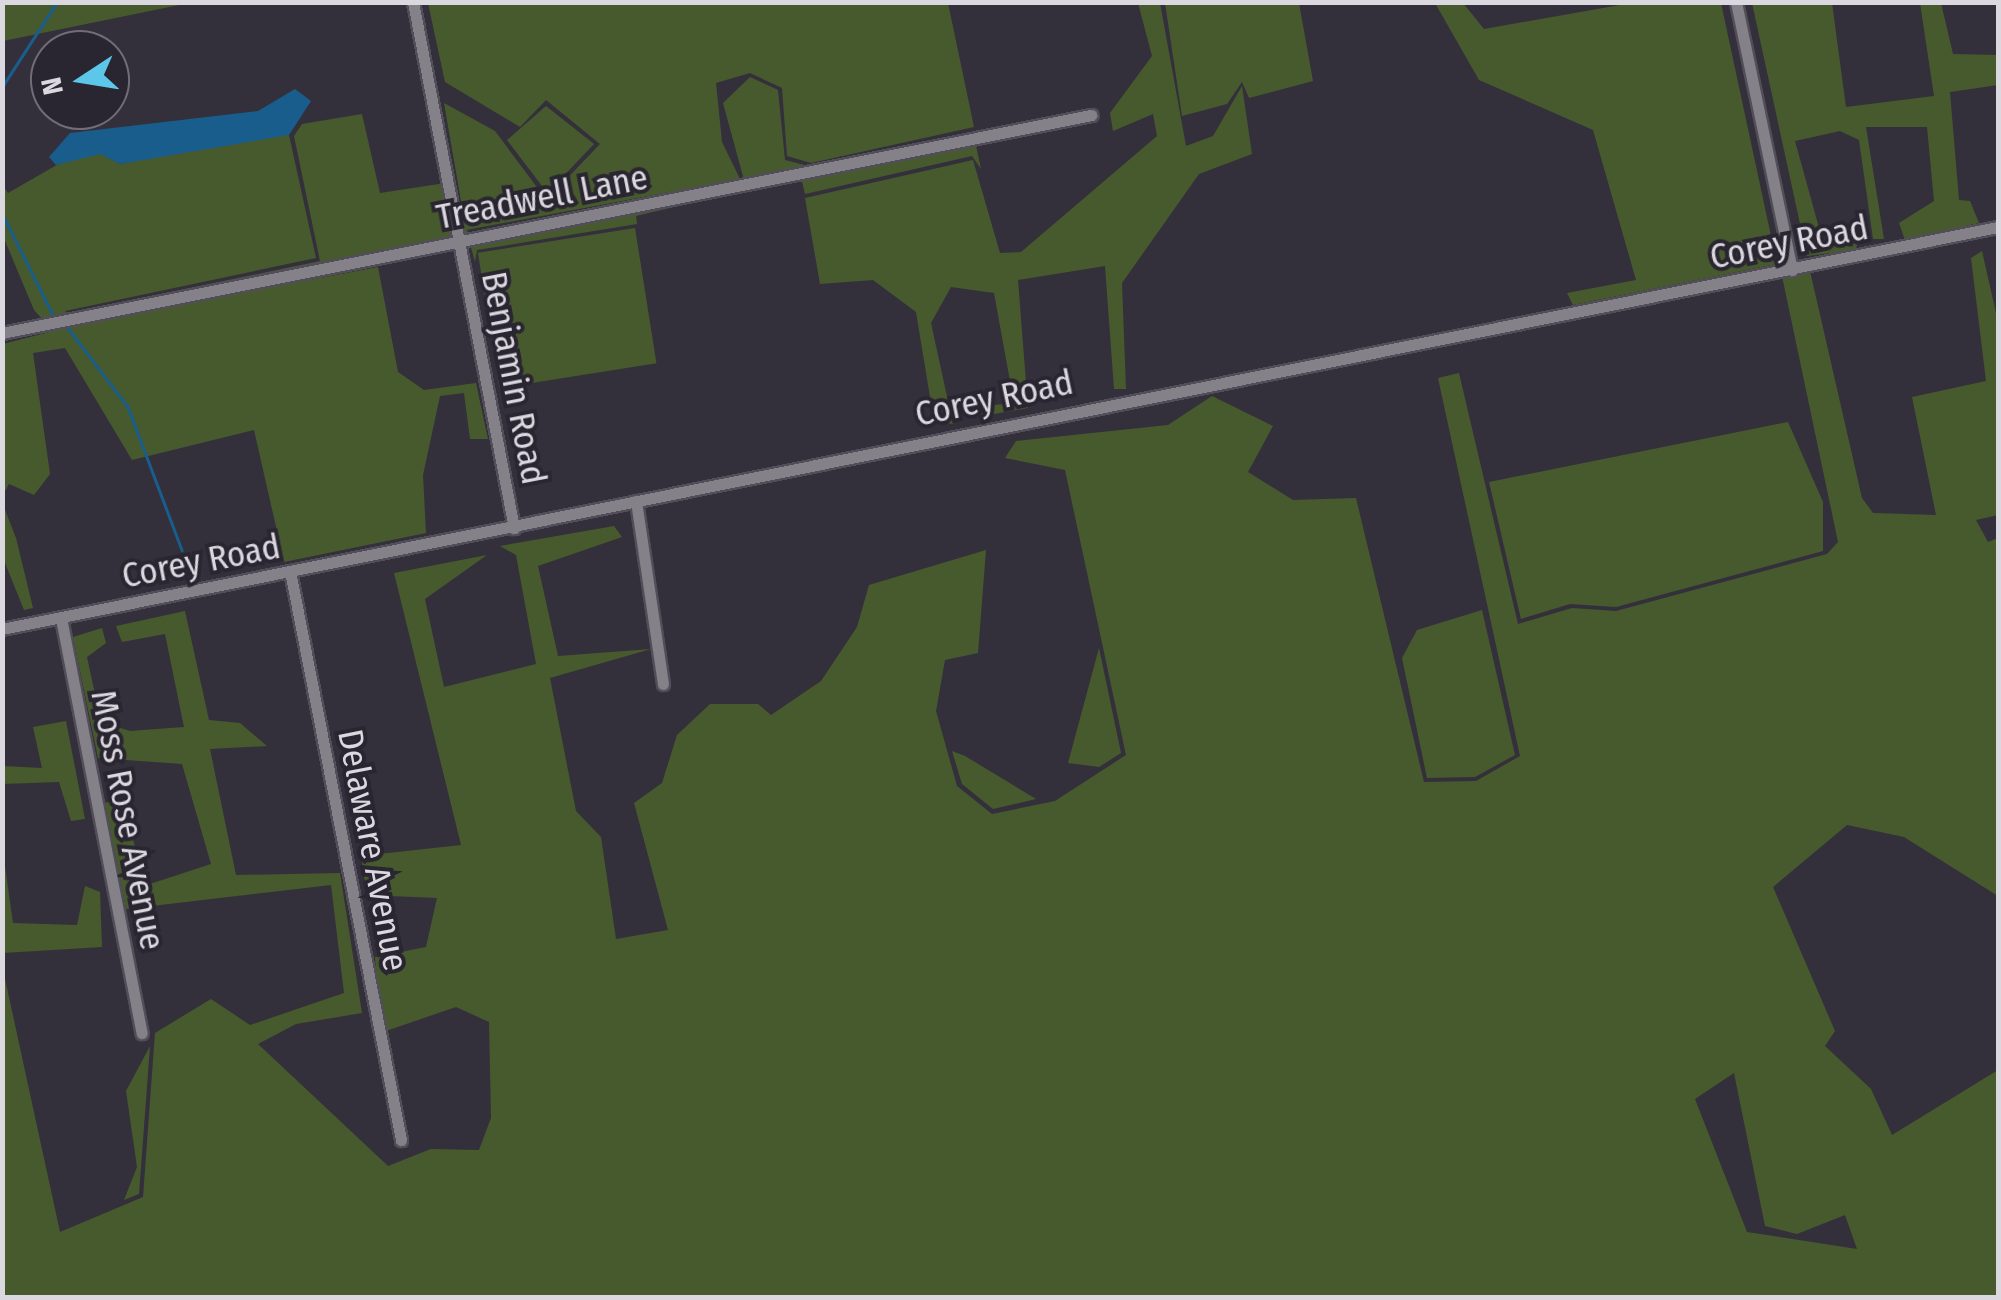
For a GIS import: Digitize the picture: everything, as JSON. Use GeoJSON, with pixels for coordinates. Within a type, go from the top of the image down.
{"type":"FeatureCollection","features":[{"type":"Feature","properties":{"kind":"street","name":"Benjamin Road"},"geometry":{"type":"LineString","coordinates":[[413,2],[514,528]]}},
{"type":"Feature","properties":{"kind":"street"},"geometry":{"type":"LineString","coordinates":[[1736,2],[1792,270]]}},
{"type":"Feature","properties":{"kind":"street","name":"Treadwell Lane"},"geometry":{"type":"LineString","coordinates":[[2,333],[1091,115]]}},
{"type":"Feature","properties":{"kind":"street","name":"Corey Road"},"geometry":{"type":"LineString","coordinates":[[2,629],[1998,227]]}},
{"type":"Feature","properties":{"kind":"street"},"geometry":{"type":"LineString","coordinates":[[636,502],[663,684]]}},
{"type":"Feature","properties":{"kind":"street","name":"Delaware Avenue"},"geometry":{"type":"LineString","coordinates":[[290,571],[401,1140]]}},
{"type":"Feature","properties":{"kind":"street","name":"Moss Rose Avenue"},"geometry":{"type":"LineString","coordinates":[[61,618],[142,1033]]}},
{"type":"Feature","properties":{"kind":"green space"},"geometry":{"type":"Polygon","coordinates":[[[3,2],[189,2],[57,30],[30,30],[30,35],[3,41],[3,2]]]}},
{"type":"Feature","properties":{"kind":"green space"},"geometry":{"type":"Polygon","coordinates":[[[428,3],[948,3],[974,127],[811,163],[787,156],[782,88],[750,73],[716,83],[722,142],[740,179],[466,230],[444,103],[495,131],[539,190],[556,190],[600,144],[546,100],[520,127],[445,82],[428,3]]]}},
{"type":"Feature","properties":{"kind":"green space"},"geometry":{"type":"Polygon","coordinates":[[[1138,3],[1160,3],[1186,146],[1213,136],[1242,86],[1252,154],[1199,174],[1122,283],[1126,389],[1114,389],[1105,266],[1018,280],[1028,408],[977,417],[973,407],[1014,403],[994,293],[951,287],[931,323],[953,424],[934,421],[916,312],[873,280],[820,284],[805,198],[973,160],[1000,253],[1021,252],[1157,136],[1153,114],[1113,131],[1110,113],[1152,56],[1138,3]]]}},
{"type":"Feature","properties":{"kind":"green space"},"geometry":{"type":"Polygon","coordinates":[[[1165,3],[1299,3],[1313,81],[1249,98],[1242,82],[1227,104],[1182,116],[1165,3]]]}},
{"type":"Feature","properties":{"kind":"green space"},"geometry":{"type":"Polygon","coordinates":[[[1435,3],[1463,3],[1484,29],[1631,3],[1721,3],[1777,264],[1573,305],[1567,293],[1636,280],[1593,130],[1479,80],[1435,3]]]}},
{"type":"Feature","properties":{"kind":"green space"},"geometry":{"type":"Polygon","coordinates":[[[1752,3],[1832,3],[1846,107],[1934,96],[1920,3],[1941,3],[1953,54],[1998,55],[1998,85],[1950,92],[1959,200],[1970,201],[1979,223],[1905,240],[1899,223],[1934,201],[1927,127],[1866,127],[1884,239],[1873,239],[1859,140],[1840,131],[1795,141],[1821,235],[1858,238],[1856,250],[1807,256],[1752,3]]]}},
{"type":"Feature","properties":{"kind":"green space"},"geometry":{"type":"Polygon","coordinates":[[[750,77],[778,90],[785,160],[812,167],[973,132],[981,169],[972,156],[805,194],[801,177],[636,216],[637,224],[477,250],[475,262],[469,240],[73,312],[320,261],[294,136],[302,124],[362,114],[380,193],[452,182],[469,236],[744,180],[723,103],[750,77]]]}},
{"type":"Feature","properties":{"kind":"green space"},"geometry":{"type":"Polygon","coordinates":[[[546,106],[594,144],[554,186],[542,186],[507,140],[546,106]]]}},
{"type":"Feature","properties":{"kind":"green space"},"geometry":{"type":"Polygon","coordinates":[[[271,133],[289,135],[316,258],[65,311],[79,323],[378,267],[398,372],[424,390],[476,383],[488,439],[470,439],[464,393],[440,396],[423,475],[426,533],[284,562],[254,430],[132,460],[65,348],[33,353],[50,474],[34,495],[9,484],[3,495],[3,344],[53,331],[34,310],[3,236],[3,186],[8,193],[62,162],[100,153],[120,164],[271,133]]]}},
{"type":"Feature","properties":{"kind":"green space"},"geometry":{"type":"Polygon","coordinates":[[[635,228],[656,363],[499,388],[478,253],[635,228]]]}},
{"type":"Feature","properties":{"kind":"green space"},"geometry":{"type":"Polygon","coordinates":[[[1982,251],[1998,322],[1998,515],[1976,520],[1988,542],[1998,538],[1998,896],[1904,837],[1847,825],[1773,887],[1835,1031],[1825,1046],[1871,1089],[1892,1135],[1998,1070],[1998,1297],[3,1297],[2,965],[60,1232],[143,1197],[155,1033],[211,999],[250,1025],[344,993],[331,885],[126,909],[105,803],[120,798],[147,885],[211,864],[182,764],[98,758],[73,637],[102,628],[106,643],[87,657],[101,722],[130,731],[184,727],[165,634],[122,642],[116,626],[185,611],[209,720],[240,723],[267,746],[210,749],[236,875],[340,873],[362,1013],[296,1024],[258,1044],[388,1166],[431,1149],[479,1150],[491,1118],[489,1022],[456,1007],[380,1033],[375,957],[426,947],[437,898],[367,895],[361,856],[461,845],[394,573],[487,555],[425,599],[444,687],[536,664],[516,555],[500,546],[614,526],[622,537],[538,566],[558,656],[651,649],[550,678],[576,811],[601,837],[616,939],[668,930],[634,803],[662,783],[677,735],[710,704],[758,704],[771,715],[821,681],[857,627],[869,585],[986,550],[978,653],[945,660],[936,711],[957,786],[992,814],[1055,801],[1126,755],[1065,470],[1005,458],[1016,441],[1168,425],[1212,396],[1273,426],[1248,472],[1293,500],[1356,498],[1424,782],[1476,781],[1520,756],[1438,378],[1459,373],[1518,624],[1572,608],[1616,611],[1827,554],[1838,542],[1782,276],[1810,271],[1862,498],[1873,513],[1936,515],[1912,397],[1986,381],[1971,258],[1982,251]],[[1734,1073],[1695,1099],[1747,1232],[1857,1249],[1845,1215],[1797,1234],[1765,1226],[1734,1073]]]}},
{"type":"Feature","properties":{"kind":"green space"},"geometry":{"type":"Polygon","coordinates":[[[1788,422],[1823,502],[1823,551],[1616,607],[1570,604],[1521,619],[1489,482],[1788,422]]]}},
{"type":"Feature","properties":{"kind":"green space"},"geometry":{"type":"Polygon","coordinates":[[[2,502],[16,538],[33,608],[24,610],[3,558],[2,502]]]}},
{"type":"Feature","properties":{"kind":"green space"},"geometry":{"type":"Polygon","coordinates":[[[1482,610],[1515,755],[1475,777],[1427,778],[1402,658],[1417,630],[1482,610]]]}},
{"type":"Feature","properties":{"kind":"green space"},"geometry":{"type":"Polygon","coordinates":[[[1099,648],[1121,753],[1099,767],[1068,763],[1099,648]]]}},
{"type":"Feature","properties":{"kind":"green space"},"geometry":{"type":"Polygon","coordinates":[[[66,721],[85,819],[71,821],[59,782],[2,784],[3,766],[42,768],[33,727],[66,721]]]}},
{"type":"Feature","properties":{"kind":"green space"},"geometry":{"type":"Polygon","coordinates":[[[952,751],[1036,799],[993,809],[962,784],[952,751]]]}},
{"type":"Feature","properties":{"kind":"green space"},"geometry":{"type":"Polygon","coordinates":[[[2,845],[13,923],[77,925],[85,886],[100,892],[102,947],[3,953],[2,845]]]}},
{"type":"Feature","properties":{"kind":"green space"},"geometry":{"type":"Polygon","coordinates":[[[150,1046],[139,1194],[124,1200],[137,1167],[126,1091],[150,1046]]]}},
{"type":"Feature","properties":{"kind":"water"},"geometry":{"type":"Polygon","coordinates":[[[295,89],[311,101],[289,135],[120,164],[100,154],[56,165],[49,157],[70,133],[130,130],[130,126],[258,111],[295,89]]]}},
{"type":"Feature","properties":{"kind":"waterway"},"geometry":{"type":"LineString","coordinates":[[2,87],[57,2]]}},
{"type":"Feature","properties":{"kind":"waterway"},"geometry":{"type":"LineString","coordinates":[[2,213],[53,315]]}},
{"type":"Feature","properties":{"kind":"waterway"},"geometry":{"type":"LineString","coordinates":[[68,328],[128,407],[182,550]]}}]}
